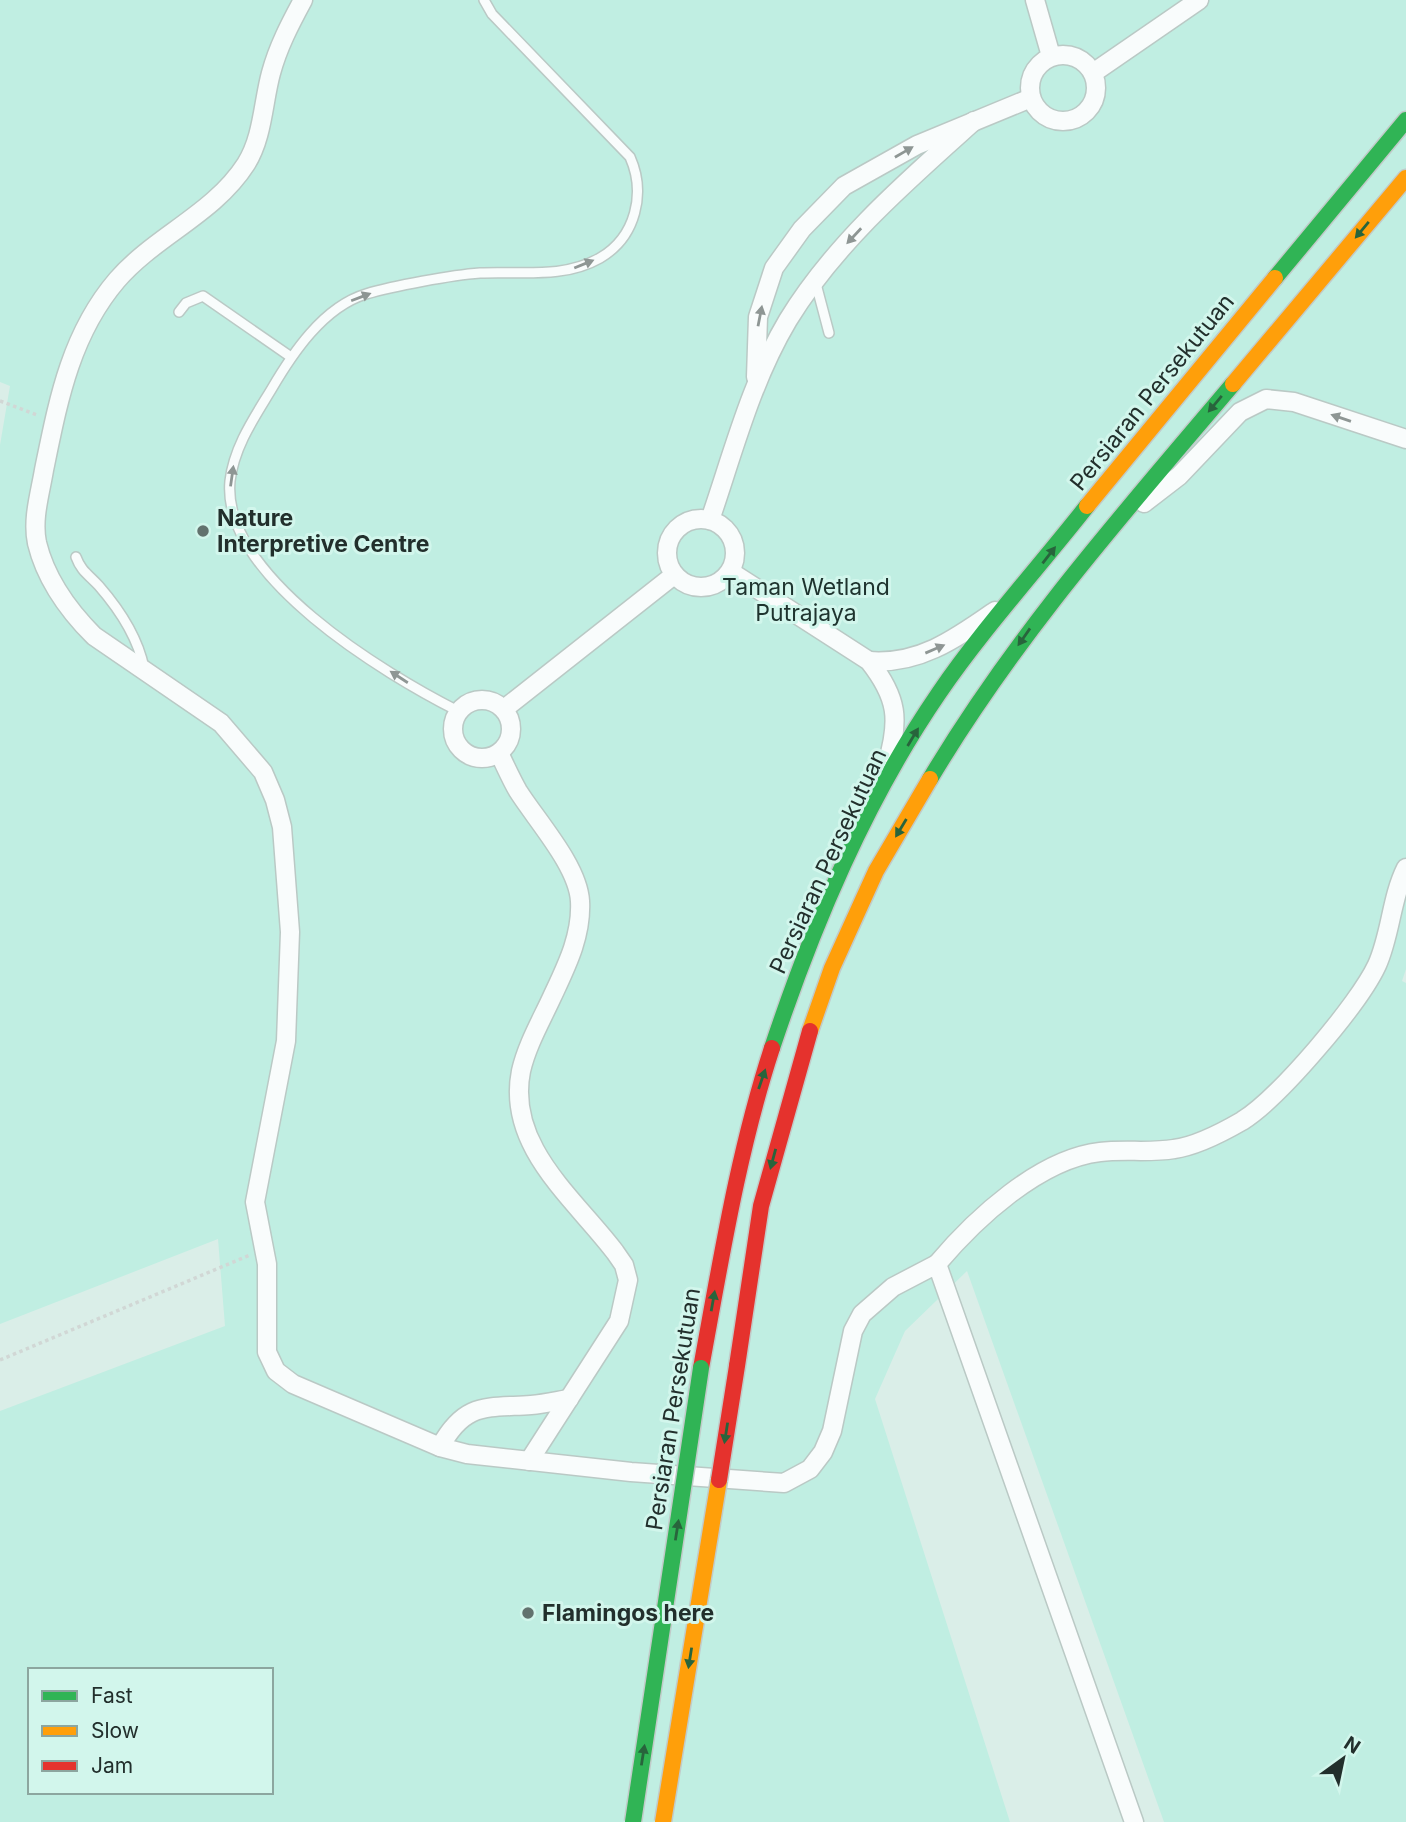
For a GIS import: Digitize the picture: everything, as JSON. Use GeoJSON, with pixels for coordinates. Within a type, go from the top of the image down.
{"type":"FeatureCollection","features":[{"type":"Feature","properties":{"kind":"main road","name":"Persiaran Persekutuan"},"geometry":{"type":"LineString","coordinates":[[633,1822],[701,1368],[732,1200],[755,1100],[804,953],[882,788],[939,693],[1406,120]]}},
{"type":"Feature","properties":{"kind":"main road","name":"Persiaran Persekutuan"},"geometry":{"type":"LineString","coordinates":[[663,1822],[761,1206],[797,1070],[837,956],[876,871],[969,714],[1049,602],[1406,178]]}},
{"type":"Feature","properties":{"kind":"street"},"geometry":{"type":"LineString","coordinates":[[303,0],[278,51],[261,126],[247,162],[230,185],[206,207],[118,279],[89,316],[65,373],[34,522],[43,562],[51,582],[76,618],[94,636],[145,673],[221,723],[263,772],[282,828],[290,932],[286,1041],[255,1202],[256,1221],[267,1264],[267,1352],[276,1371],[293,1384],[440,1447],[467,1454],[631,1472],[784,1483],[797,1478],[816,1461],[832,1431],[853,1331],[862,1314],[893,1287],[937,1264],[968,1227],[1037,1175],[1066,1161],[1098,1152],[1174,1149],[1195,1143],[1244,1120],[1300,1068],[1342,1018],[1377,965],[1406,868]]}},
{"type":"Feature","properties":{"kind":"street"},"geometry":{"type":"LineString","coordinates":[[1035,0],[1051,57]]}},
{"type":"Feature","properties":{"kind":"street"},"geometry":{"type":"LineString","coordinates":[[1093,74],[1199,0]]}},
{"type":"Feature","properties":{"kind":"street"},"geometry":{"type":"LineString","coordinates":[[1067,54],[1082,61],[1093,74],[1096,89],[1093,104],[1082,116],[1068,121],[1052,120],[1039,111],[1031,98],[1032,73],[1040,63],[1051,57],[1067,54]]}},
{"type":"Feature","properties":{"kind":"street"},"geometry":{"type":"LineString","coordinates":[[756,384],[758,317],[774,268],[802,229],[845,186],[917,145],[1031,98]]}},
{"type":"Feature","properties":{"kind":"street"},"geometry":{"type":"LineString","coordinates":[[710,520],[756,384],[787,322],[815,280],[883,206],[974,121]]}},
{"type":"Feature","properties":{"kind":"street"},"geometry":{"type":"LineString","coordinates":[[1119,517],[1151,498],[1179,476],[1240,412],[1266,400],[1294,402],[1406,439]]}},
{"type":"Feature","properties":{"kind":"street"},"geometry":{"type":"LineString","coordinates":[[710,520],[724,527],[733,541],[736,556],[731,572],[719,583],[704,588],[687,585],[674,575],[668,562],[667,548],[672,534],[689,522],[710,520]]}},
{"type":"Feature","properties":{"kind":"street"},"geometry":{"type":"LineString","coordinates":[[731,572],[869,661],[883,678],[893,701],[897,724],[882,788]]}},
{"type":"Feature","properties":{"kind":"street"},"geometry":{"type":"LineString","coordinates":[[504,709],[674,575]]}},
{"type":"Feature","properties":{"kind":"street"},"geometry":{"type":"LineString","coordinates":[[869,661],[890,662],[937,650],[1014,599]]}},
{"type":"Feature","properties":{"kind":"street"},"geometry":{"type":"LineString","coordinates":[[481,699],[494,702],[504,709],[512,732],[499,753],[487,758],[473,756],[461,749],[454,738],[453,724],[458,711],[468,703],[481,699]]}},
{"type":"Feature","properties":{"kind":"street"},"geometry":{"type":"LineString","coordinates":[[499,753],[517,789],[570,872],[580,898],[579,922],[569,961],[529,1046],[522,1068],[518,1089],[520,1112],[527,1138],[545,1168],[615,1251],[624,1265],[628,1280],[620,1321],[529,1461]]}},
{"type":"Feature","properties":{"kind":"street"},"geometry":{"type":"LineString","coordinates":[[937,1264],[1134,1822]]}},
{"type":"Feature","properties":{"kind":"street"},"geometry":{"type":"LineString","coordinates":[[440,1447],[451,1427],[464,1415],[488,1406],[531,1405],[569,1399]]}},
{"type":"Feature","properties":{"kind":"lane"},"geometry":{"type":"LineString","coordinates":[[458,711],[429,696],[310,615],[274,583],[241,536],[232,506],[230,483],[235,456],[249,426],[290,357],[344,304],[365,294],[478,273],[564,272],[586,264],[614,248],[633,220],[638,187],[629,157],[492,14],[484,0]]}},
{"type":"Feature","properties":{"kind":"lane"},"geometry":{"type":"LineString","coordinates":[[815,280],[829,333]]}},
{"type":"Feature","properties":{"kind":"lane"},"geometry":{"type":"LineString","coordinates":[[179,312],[186,303],[203,296],[290,357]]}},
{"type":"Feature","properties":{"kind":"lane"},"geometry":{"type":"LineString","coordinates":[[76,557],[81,570],[99,587],[135,637],[145,673]]}},
{"type":"Feature","properties":{"kind":"path"},"geometry":{"type":"LineString","coordinates":[[0,401],[54,422]]}},
{"type":"Feature","properties":{"kind":"path"},"geometry":{"type":"LineString","coordinates":[[0,1360],[264,1249]]}},
{"type":"Feature","properties":{"kind":"green space","name":"Taman Wetland Putrajaya"},"geometry":{"type":"Polygon","coordinates":[[[0,0],[1406,0],[1406,969],[1402,981],[1406,983],[1406,1822],[1164,1822],[967,1271],[905,1331],[875,1399],[1010,1822],[0,1822],[0,1411],[225,1326],[218,1239],[0,1324],[0,445],[10,386],[0,382],[0,0]]]}},
{"type":"Feature","properties":{"kind":"traffic: fast"},"geometry":{"type":"LineString","coordinates":[[1275,278],[1406,120]]}},
{"type":"Feature","properties":{"kind":"traffic: fast"},"geometry":{"type":"LineString","coordinates":[[930,779],[964,725],[1035,624],[1112,527],[1233,384]]}},
{"type":"Feature","properties":{"kind":"traffic: fast"},"geometry":{"type":"LineString","coordinates":[[772,1048],[823,910],[887,777],[956,669],[1087,506]]}},
{"type":"Feature","properties":{"kind":"traffic: fast"},"geometry":{"type":"LineString","coordinates":[[633,1822],[701,1368]]}},
{"type":"Feature","properties":{"kind":"traffic: slow"},"geometry":{"type":"LineString","coordinates":[[1233,384],[1406,178]]}},
{"type":"Feature","properties":{"kind":"traffic: slow"},"geometry":{"type":"LineString","coordinates":[[1087,506],[1275,278]]}},
{"type":"Feature","properties":{"kind":"traffic: slow"},"geometry":{"type":"LineString","coordinates":[[810,1031],[832,968],[876,871],[930,779]]}},
{"type":"Feature","properties":{"kind":"traffic: slow"},"geometry":{"type":"LineString","coordinates":[[663,1822],[719,1480]]}},
{"type":"Feature","properties":{"kind":"traffic: jam"},"geometry":{"type":"LineString","coordinates":[[737,1366],[761,1206],[810,1031]]}},
{"type":"Feature","properties":{"kind":"traffic: jam"},"geometry":{"type":"LineString","coordinates":[[701,1368],[740,1166],[772,1048]]}},
{"type":"Feature","properties":{"kind":"traffic: jam"},"geometry":{"type":"LineString","coordinates":[[719,1480],[737,1366]]}},
{"type":"Feature","properties":{"kind":"place","name":"Nature Interpretive Centre"},"geometry":{"type":"Point","coordinates":[203,531]}},
{"type":"Feature","properties":{"kind":"place","name":"Flamingos here"},"geometry":{"type":"Point","coordinates":[528,1613]}}]}
